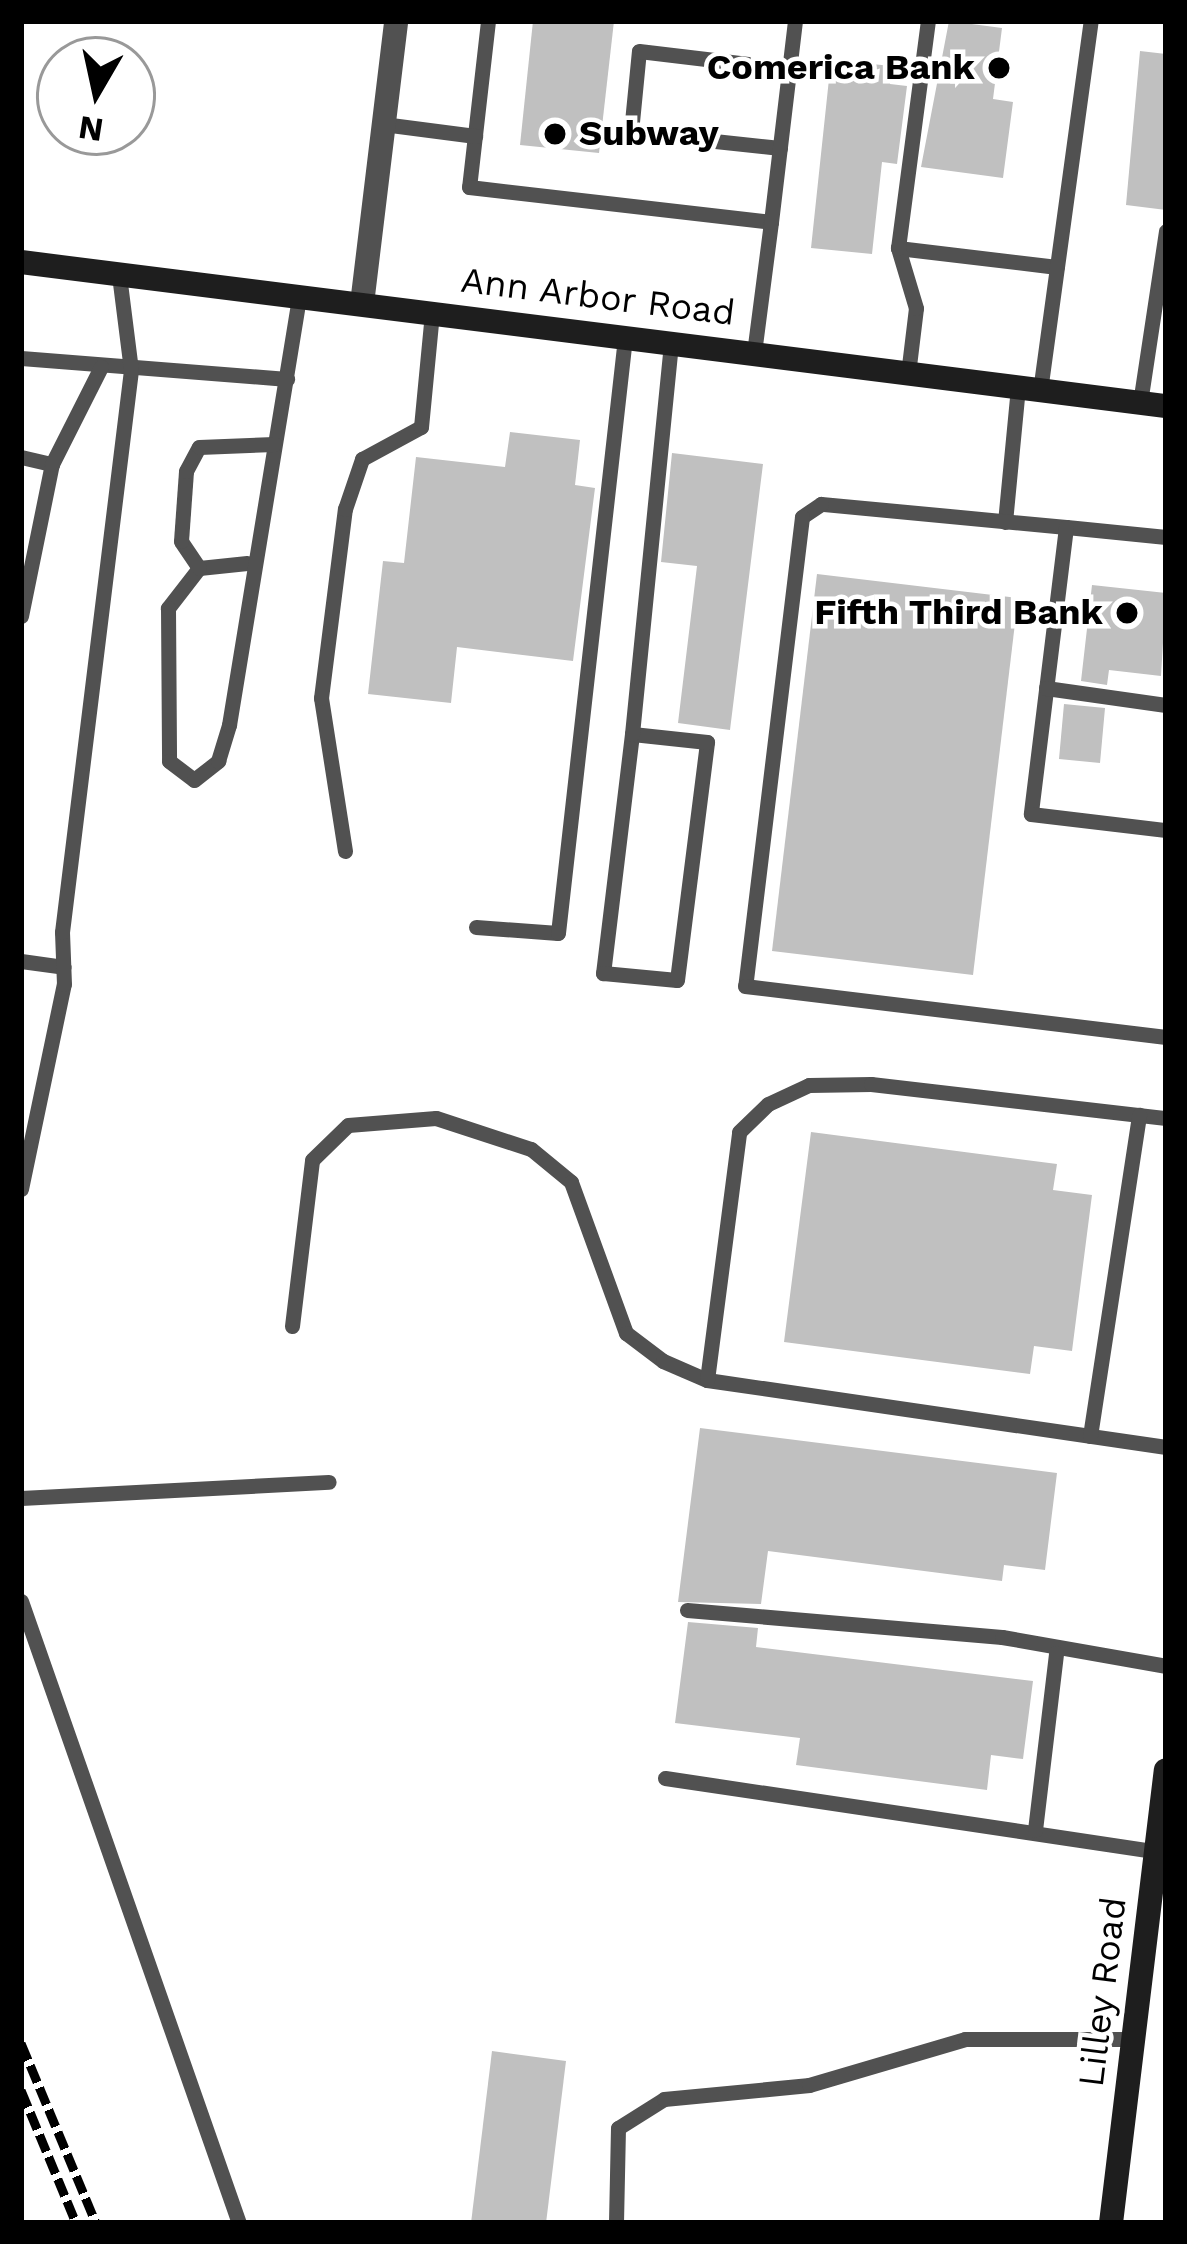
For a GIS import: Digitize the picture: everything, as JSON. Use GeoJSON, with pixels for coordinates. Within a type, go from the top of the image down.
{"type":"FeatureCollection","features":[{"type":"Feature","properties":{"kind":"main road","name":"Ann Arbor Road"},"geometry":{"type":"LineString","coordinates":[[21,262],[1166,406]]}},
{"type":"Feature","properties":{"kind":"main road","name":"Lilley Road"},"geometry":{"type":"LineString","coordinates":[[1111,2223],[1166,1770]]}},
{"type":"Feature","properties":{"kind":"street"},"geometry":{"type":"LineString","coordinates":[[362,304],[396,21]]}},
{"type":"Feature","properties":{"kind":"lane"},"geometry":{"type":"LineString","coordinates":[[488,21],[469,187],[771,222]]}},
{"type":"Feature","properties":{"kind":"lane"},"geometry":{"type":"LineString","coordinates":[[754,353],[795,21]]}},
{"type":"Feature","properties":{"kind":"lane"},"geometry":{"type":"LineString","coordinates":[[908,374],[916,308],[898,248],[928,21]]}},
{"type":"Feature","properties":{"kind":"lane"},"geometry":{"type":"LineString","coordinates":[[1005,522],[1057,267],[1091,21]]}},
{"type":"Feature","properties":{"kind":"lane"},"geometry":{"type":"LineString","coordinates":[[780,148],[631,132],[639,51],[789,69]]}},
{"type":"Feature","properties":{"kind":"lane"},"geometry":{"type":"LineString","coordinates":[[383,124],[475,136]]}},
{"type":"Feature","properties":{"kind":"lane"},"geometry":{"type":"LineString","coordinates":[[1140,403],[1166,231]]}},
{"type":"Feature","properties":{"kind":"lane"},"geometry":{"type":"LineString","coordinates":[[898,248],[1057,267]]}},
{"type":"Feature","properties":{"kind":"lane"},"geometry":{"type":"LineString","coordinates":[[21,1189],[64,967],[131,370],[119,274]]}},
{"type":"Feature","properties":{"kind":"lane"},"geometry":{"type":"LineString","coordinates":[[247,563],[199,568],[168,608],[162,707],[169,761],[194,780],[218,761],[229,725],[247,563],[287,379],[299,297]]}},
{"type":"Feature","properties":{"kind":"lane"},"geometry":{"type":"LineString","coordinates":[[345,851],[321,698],[345,509],[362,459],[421,427],[432,313]]}},
{"type":"Feature","properties":{"kind":"lane"},"geometry":{"type":"LineString","coordinates":[[476,927],[557,933],[625,338]]}},
{"type":"Feature","properties":{"kind":"lane"},"geometry":{"type":"LineString","coordinates":[[632,734],[707,742],[677,980],[603,973],[671,344]]}},
{"type":"Feature","properties":{"kind":"lane"},"geometry":{"type":"LineString","coordinates":[[21,358],[287,379]]}},
{"type":"Feature","properties":{"kind":"lane"},"geometry":{"type":"LineString","coordinates":[[21,616],[52,464],[101,367]]}},
{"type":"Feature","properties":{"kind":"lane"},"geometry":{"type":"LineString","coordinates":[[199,568],[181,541],[186,471],[199,447],[274,444]]}},
{"type":"Feature","properties":{"kind":"lane"},"geometry":{"type":"LineString","coordinates":[[21,457],[52,464]]}},
{"type":"Feature","properties":{"kind":"lane"},"geometry":{"type":"LineString","coordinates":[[1166,537],[821,504],[802,517],[746,986],[1166,1037]]}},
{"type":"Feature","properties":{"kind":"lane"},"geometry":{"type":"LineString","coordinates":[[1066,527],[1030,814],[1166,830]]}},
{"type":"Feature","properties":{"kind":"lane"},"geometry":{"type":"LineString","coordinates":[[1046,688],[1166,705]]}},
{"type":"Feature","properties":{"kind":"lane"},"geometry":{"type":"LineString","coordinates":[[21,962],[64,967]]}},
{"type":"Feature","properties":{"kind":"lane"},"geometry":{"type":"LineString","coordinates":[[707,1380],[734,1155],[768,1104],[809,1084],[872,1084],[1166,1118]]}},
{"type":"Feature","properties":{"kind":"lane"},"geometry":{"type":"LineString","coordinates":[[1090,1436],[1139,1114]]}},
{"type":"Feature","properties":{"kind":"lane"},"geometry":{"type":"LineString","coordinates":[[292,1326],[313,1160],[348,1125],[436,1118],[531,1149],[571,1182],[626,1333],[707,1380],[1166,1448]]}},
{"type":"Feature","properties":{"kind":"lane"},"geometry":{"type":"LineString","coordinates":[[21,1498],[329,1482]]}},
{"type":"Feature","properties":{"kind":"lane"},"geometry":{"type":"LineString","coordinates":[[21,1600],[239,2223]]}},
{"type":"Feature","properties":{"kind":"lane"},"geometry":{"type":"LineString","coordinates":[[687,1610],[1003,1637],[1056,1653],[1166,1666]]}},
{"type":"Feature","properties":{"kind":"lane"},"geometry":{"type":"LineString","coordinates":[[1035,1830],[1056,1653]]}},
{"type":"Feature","properties":{"kind":"lane"},"geometry":{"type":"LineString","coordinates":[[665,1778],[1156,1851]]}},
{"type":"Feature","properties":{"kind":"lane"},"geometry":{"type":"LineString","coordinates":[[616,2223],[618,2128],[664,2099],[809,2085],[965,2039],[1133,2039]]}},
{"type":"Feature","properties":{"kind":"building"},"geometry":{"type":"Polygon","coordinates":[[[533,21],[614,21],[599,153],[520,145],[533,21]]]}},
{"type":"Feature","properties":{"kind":"building"},"geometry":{"type":"Polygon","coordinates":[[[949,21],[1002,28],[993,99],[1013,102],[1003,178],[921,167],[949,21]]]}},
{"type":"Feature","properties":{"kind":"building"},"geometry":{"type":"Polygon","coordinates":[[[1140,51],[1166,54],[1166,210],[1126,205],[1140,51]]]}},
{"type":"Feature","properties":{"kind":"building"},"geometry":{"type":"Polygon","coordinates":[[[831,60],[892,66],[890,84],[907,86],[897,164],[882,162],[872,254],[811,248],[831,60]]]}},
{"type":"Feature","properties":{"kind":"building"},"geometry":{"type":"Polygon","coordinates":[[[510,432],[580,440],[575,485],[595,488],[573,661],[457,647],[451,703],[368,694],[383,561],[404,563],[416,457],[505,467],[510,432]]]}},
{"type":"Feature","properties":{"kind":"building"},"geometry":{"type":"Polygon","coordinates":[[[672,453],[763,464],[730,730],[678,723],[697,566],[661,562],[672,453]]]}},
{"type":"Feature","properties":{"kind":"building"},"geometry":{"type":"Polygon","coordinates":[[[817,574],[1018,598],[973,975],[772,951],[817,574]]]}},
{"type":"Feature","properties":{"kind":"building","name":"Fifth Third Bank"},"geometry":{"type":"Polygon","coordinates":[[[1092,585],[1166,593],[1161,676],[1109,670],[1107,685],[1081,681],[1092,585]]]}},
{"type":"Feature","properties":{"kind":"building"},"geometry":{"type":"Polygon","coordinates":[[[1064,704],[1105,708],[1100,763],[1059,759],[1064,704]]]}},
{"type":"Feature","properties":{"kind":"building"},"geometry":{"type":"Polygon","coordinates":[[[811,1132],[1057,1164],[1053,1190],[1092,1195],[1072,1351],[1034,1346],[1030,1374],[784,1342],[811,1132]]]}},
{"type":"Feature","properties":{"kind":"building"},"geometry":{"type":"Polygon","coordinates":[[[700,1428],[1057,1473],[1045,1570],[1004,1565],[1002,1581],[768,1551],[761,1604],[678,1602],[700,1428]]]}},
{"type":"Feature","properties":{"kind":"building"},"geometry":{"type":"Polygon","coordinates":[[[688,1622],[758,1628],[756,1647],[1033,1681],[1023,1759],[991,1755],[987,1790],[796,1765],[800,1738],[675,1723],[688,1622]]]}},
{"type":"Feature","properties":{"kind":"building"},"geometry":{"type":"Polygon","coordinates":[[[492,2051],[566,2061],[546,2223],[471,2223],[492,2051]]]}},
{"type":"Feature","properties":{"kind":"railway"},"geometry":{"type":"LineString","coordinates":[[21,2043],[96,2223]]}},
{"type":"Feature","properties":{"kind":"railway"},"geometry":{"type":"LineString","coordinates":[[21,2090],[76,2223]]}},
{"type":"Feature","properties":{"kind":"place","name":"Comerica Bank"},"geometry":{"type":"Point","coordinates":[999,68]}},
{"type":"Feature","properties":{"kind":"place","name":"Subway"},"geometry":{"type":"Point","coordinates":[555,134]}},
{"type":"Feature","properties":{"kind":"place","name":"Fifth Third Bank"},"geometry":{"type":"Point","coordinates":[1127,613]}}]}
